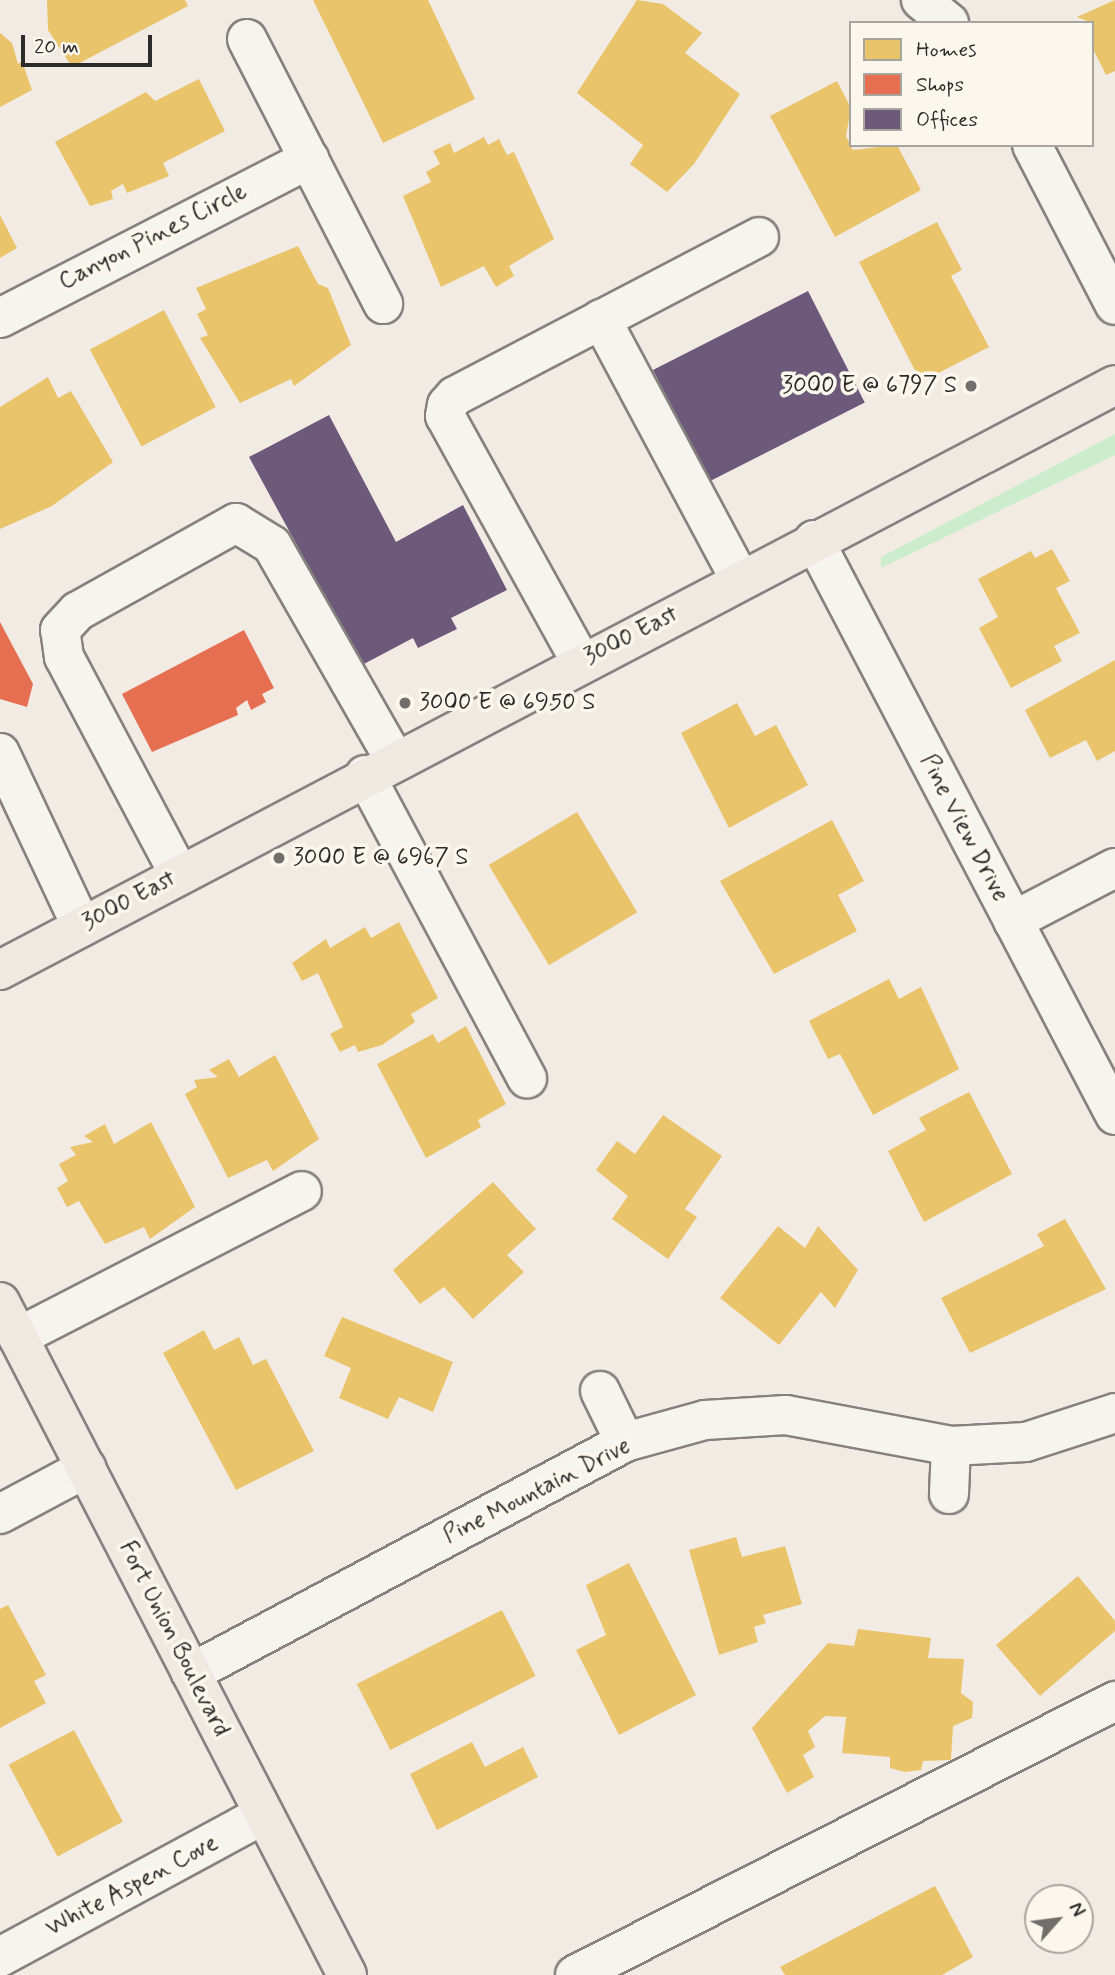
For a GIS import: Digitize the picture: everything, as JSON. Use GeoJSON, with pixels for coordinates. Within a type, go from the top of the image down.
{"type":"FeatureCollection","features":[{"type":"Feature","properties":{"kind":"main road","name":"3000 East"},"geometry":{"type":"LineString","coordinates":[[0,970],[380,767],[1115,385]]}},
{"type":"Feature","properties":{"kind":"main road","name":"Fort Union Boulevard"},"geometry":{"type":"LineString","coordinates":[[0,1302],[347,1975]]}},
{"type":"Feature","properties":{"kind":"street"},"geometry":{"type":"LineString","coordinates":[[921,0],[947,21]]}},
{"type":"Feature","properties":{"kind":"street"},"geometry":{"type":"LineString","coordinates":[[247,39],[383,304]]}},
{"type":"Feature","properties":{"kind":"street"},"geometry":{"type":"LineString","coordinates":[[1033,147],[1115,305]]}},
{"type":"Feature","properties":{"kind":"street","name":"Canyon Pines Circle"},"geometry":{"type":"LineString","coordinates":[[0,318],[309,159]]}},
{"type":"Feature","properties":{"kind":"street"},"geometry":{"type":"LineString","coordinates":[[581,662],[445,416],[455,396],[759,237]]}},
{"type":"Feature","properties":{"kind":"street"},"geometry":{"type":"LineString","coordinates":[[601,319],[740,579]]}},
{"type":"Feature","properties":{"kind":"street"},"geometry":{"type":"LineString","coordinates":[[179,874],[64,657],[60,631],[78,611],[236,523],[272,545],[527,1078]]}},
{"type":"Feature","properties":{"kind":"street","name":"Pine View Drive"},"geometry":{"type":"LineString","coordinates":[[814,540],[1115,1115]]}},
{"type":"Feature","properties":{"kind":"street"},"geometry":{"type":"LineString","coordinates":[[0,752],[82,927]]}},
{"type":"Feature","properties":{"kind":"street"},"geometry":{"type":"LineString","coordinates":[[1013,921],[1115,868]]}},
{"type":"Feature","properties":{"kind":"street"},"geometry":{"type":"LineString","coordinates":[[18,1337],[302,1191]]}},
{"type":"Feature","properties":{"kind":"street"},"geometry":{"type":"LineString","coordinates":[[600,1391],[625,1442]]}},
{"type":"Feature","properties":{"kind":"street","name":"Pine Mountain Drive"},"geometry":{"type":"LineString","coordinates":[[191,1672],[625,1442],[705,1420],[786,1415],[951,1446],[1026,1442],[1115,1413]]}},
{"type":"Feature","properties":{"kind":"street"},"geometry":{"type":"LineString","coordinates":[[949,1494],[951,1446]]}},
{"type":"Feature","properties":{"kind":"street"},"geometry":{"type":"LineString","coordinates":[[0,1514],[86,1468]]}},
{"type":"Feature","properties":{"kind":"street"},"geometry":{"type":"LineString","coordinates":[[575,1975],[1115,1701]]}},
{"type":"Feature","properties":{"kind":"street","name":"White Aspen Cove"},"geometry":{"type":"LineString","coordinates":[[0,1957],[264,1814]]}},
{"type":"Feature","properties":{"kind":"green space"},"geometry":{"type":"Polygon","coordinates":[[[1115,434],[1115,455],[881,568],[881,557],[1115,434]]]}},
{"type":"Feature","properties":{"kind":"building: Homes"},"geometry":{"type":"Polygon","coordinates":[[[47,0],[185,0],[188,6],[72,67],[48,30],[47,0]]]}},
{"type":"Feature","properties":{"kind":"building: Homes"},"geometry":{"type":"Polygon","coordinates":[[[313,0],[428,0],[475,99],[383,143],[313,0]]]}},
{"type":"Feature","properties":{"kind":"building: Homes"},"geometry":{"type":"Polygon","coordinates":[[[637,0],[663,4],[702,33],[685,53],[740,94],[694,164],[667,192],[630,164],[643,145],[577,93],[637,0]]]}},
{"type":"Feature","properties":{"kind":"building: Homes"},"geometry":{"type":"Polygon","coordinates":[[[1115,0],[1115,71],[1106,75],[1094,51],[1094,21],[1077,17],[1115,0]]]}},
{"type":"Feature","properties":{"kind":"building: Homes"},"geometry":{"type":"Polygon","coordinates":[[[0,33],[12,43],[18,64],[22,61],[32,90],[0,107],[0,33]]]}},
{"type":"Feature","properties":{"kind":"building: Homes"},"geometry":{"type":"Polygon","coordinates":[[[199,79],[225,131],[163,163],[169,176],[127,193],[123,184],[111,191],[113,199],[90,206],[55,142],[146,92],[155,101],[199,79]]]}},
{"type":"Feature","properties":{"kind":"building: Homes"},"geometry":{"type":"Polygon","coordinates":[[[837,81],[849,104],[846,136],[849,147],[853,150],[898,147],[921,190],[835,237],[770,116],[837,81]]]}},
{"type":"Feature","properties":{"kind":"building: Homes"},"geometry":{"type":"Polygon","coordinates":[[[484,137],[488,145],[499,139],[507,155],[514,152],[554,239],[509,266],[514,276],[496,287],[484,266],[441,287],[403,196],[431,182],[426,172],[440,164],[433,151],[450,143],[454,153],[484,137]]]}},
{"type":"Feature","properties":{"kind":"building: Homes"},"geometry":{"type":"Polygon","coordinates":[[[0,215],[17,248],[0,258],[0,215]]]}},
{"type":"Feature","properties":{"kind":"building: Homes"},"geometry":{"type":"Polygon","coordinates":[[[937,222],[962,270],[951,276],[989,347],[921,382],[859,262],[937,222]]]}},
{"type":"Feature","properties":{"kind":"building: Homes"},"geometry":{"type":"Polygon","coordinates":[[[298,246],[318,284],[328,288],[351,345],[294,386],[291,379],[240,403],[200,338],[208,335],[197,314],[206,309],[196,288],[298,246]]]}},
{"type":"Feature","properties":{"kind":"building: Homes"},"geometry":{"type":"Polygon","coordinates":[[[164,310],[216,407],[141,447],[90,349],[164,310]]]}},
{"type":"Feature","properties":{"kind":"building: Homes"},"geometry":{"type":"Polygon","coordinates":[[[48,377],[58,398],[71,391],[113,462],[52,506],[0,529],[0,407],[48,377]]]}},
{"type":"Feature","properties":{"kind":"building: Homes"},"geometry":{"type":"Polygon","coordinates":[[[1052,549],[1070,581],[1056,588],[1080,633],[1054,646],[1062,661],[1011,688],[979,628],[998,617],[978,579],[1031,551],[1035,558],[1052,549]]]}},
{"type":"Feature","properties":{"kind":"building: Homes"},"geometry":{"type":"Polygon","coordinates":[[[1115,660],[1115,751],[1097,761],[1086,740],[1050,758],[1025,710],[1115,660]]]}},
{"type":"Feature","properties":{"kind":"building: Homes"},"geometry":{"type":"Polygon","coordinates":[[[737,703],[755,736],[776,725],[808,785],[729,828],[681,733],[737,703]]]}},
{"type":"Feature","properties":{"kind":"building: Homes"},"geometry":{"type":"Polygon","coordinates":[[[577,812],[637,912],[549,965],[489,865],[577,812]]]}},
{"type":"Feature","properties":{"kind":"building: Homes"},"geometry":{"type":"Polygon","coordinates":[[[832,820],[864,881],[838,895],[857,931],[774,974],[720,881],[832,820]]]}},
{"type":"Feature","properties":{"kind":"building: Homes"},"geometry":{"type":"Polygon","coordinates":[[[399,922],[438,998],[411,1014],[415,1022],[382,1045],[358,1052],[355,1045],[340,1052],[330,1034],[343,1027],[318,973],[302,981],[292,963],[326,939],[330,948],[365,927],[371,938],[399,922]]]}},
{"type":"Feature","properties":{"kind":"building: Homes"},"geometry":{"type":"Polygon","coordinates":[[[889,979],[899,999],[921,987],[959,1069],[873,1115],[840,1054],[828,1059],[809,1021],[889,979]]]}},
{"type":"Feature","properties":{"kind":"building: Homes"},"geometry":{"type":"Polygon","coordinates":[[[466,1026],[506,1104],[478,1120],[481,1127],[426,1158],[377,1064],[433,1034],[438,1043],[466,1026]]]}},
{"type":"Feature","properties":{"kind":"building: Homes"},"geometry":{"type":"Polygon","coordinates":[[[275,1055],[319,1139],[273,1171],[267,1160],[228,1178],[185,1094],[197,1087],[194,1080],[218,1077],[209,1070],[229,1059],[239,1077],[275,1055]]]}},
{"type":"Feature","properties":{"kind":"building: Homes"},"geometry":{"type":"Polygon","coordinates":[[[969,1092],[1012,1174],[924,1222],[888,1151],[926,1130],[919,1118],[969,1092]]]}},
{"type":"Feature","properties":{"kind":"building: Homes"},"geometry":{"type":"Polygon","coordinates":[[[663,1115],[722,1156],[685,1209],[697,1217],[668,1259],[612,1219],[628,1196],[596,1170],[617,1141],[635,1154],[663,1115]]]}},
{"type":"Feature","properties":{"kind":"building: Homes"},"geometry":{"type":"Polygon","coordinates":[[[151,1122],[195,1207],[150,1239],[144,1227],[105,1244],[79,1201],[67,1207],[57,1188],[68,1181],[59,1164],[76,1155],[70,1147],[93,1142],[84,1136],[105,1124],[114,1144],[151,1122]]]}},
{"type":"Feature","properties":{"kind":"building: Homes"},"geometry":{"type":"Polygon","coordinates":[[[493,1182],[536,1229],[507,1255],[524,1272],[473,1319],[444,1287],[420,1304],[393,1270],[493,1182]]]}},
{"type":"Feature","properties":{"kind":"building: Homes"},"geometry":{"type":"Polygon","coordinates":[[[1065,1219],[1106,1289],[970,1353],[941,1298],[1044,1246],[1037,1234],[1065,1219]]]}},
{"type":"Feature","properties":{"kind":"building: Homes"},"geometry":{"type":"Polygon","coordinates":[[[778,1226],[805,1248],[818,1226],[858,1270],[835,1308],[821,1292],[779,1345],[720,1298],[778,1226]]]}},
{"type":"Feature","properties":{"kind":"building: Homes"},"geometry":{"type":"Polygon","coordinates":[[[342,1317],[453,1362],[433,1412],[399,1397],[388,1419],[339,1398],[351,1368],[324,1356],[342,1317]]]}},
{"type":"Feature","properties":{"kind":"building: Homes"},"geometry":{"type":"Polygon","coordinates":[[[204,1330],[214,1350],[239,1337],[253,1365],[266,1359],[314,1451],[236,1490],[163,1353],[204,1330]]]}},
{"type":"Feature","properties":{"kind":"building: Homes"},"geometry":{"type":"Polygon","coordinates":[[[736,1537],[742,1557],[785,1546],[802,1604],[763,1615],[766,1623],[754,1627],[758,1642],[719,1655],[689,1550],[736,1537]]]}},
{"type":"Feature","properties":{"kind":"building: Homes"},"geometry":{"type":"Polygon","coordinates":[[[629,1563],[696,1695],[619,1735],[576,1650],[606,1635],[586,1585],[629,1563]]]}},
{"type":"Feature","properties":{"kind":"building: Homes"},"geometry":{"type":"Polygon","coordinates":[[[1078,1576],[1115,1621],[1115,1631],[1040,1696],[996,1645],[1078,1576]]]}},
{"type":"Feature","properties":{"kind":"building: Homes"},"geometry":{"type":"Polygon","coordinates":[[[8,1605],[46,1675],[34,1681],[46,1703],[0,1728],[0,1609],[8,1605]]]}},
{"type":"Feature","properties":{"kind":"building: Homes"},"geometry":{"type":"Polygon","coordinates":[[[502,1610],[536,1676],[390,1750],[357,1684],[502,1610]]]}},
{"type":"Feature","properties":{"kind":"building: Homes"},"geometry":{"type":"Polygon","coordinates":[[[858,1629],[931,1638],[928,1658],[964,1659],[961,1693],[973,1702],[972,1718],[953,1726],[951,1760],[923,1761],[921,1770],[905,1772],[890,1768],[890,1757],[842,1753],[846,1717],[825,1716],[808,1731],[815,1747],[803,1755],[814,1777],[787,1793],[752,1728],[828,1643],[854,1646],[858,1629]]]}},
{"type":"Feature","properties":{"kind":"building: Homes"},"geometry":{"type":"Polygon","coordinates":[[[74,1730],[123,1822],[57,1857],[9,1765],[74,1730]]]}},
{"type":"Feature","properties":{"kind":"building: Homes"},"geometry":{"type":"Polygon","coordinates":[[[472,1742],[485,1767],[523,1747],[538,1777],[437,1830],[410,1774],[472,1742]]]}},
{"type":"Feature","properties":{"kind":"building: Homes"},"geometry":{"type":"Polygon","coordinates":[[[935,1886],[973,1957],[942,1975],[785,1975],[780,1967],[935,1886]]]}},
{"type":"Feature","properties":{"kind":"building: Shops"},"geometry":{"type":"Polygon","coordinates":[[[0,622],[33,684],[27,707],[0,699],[0,622]]]}},
{"type":"Feature","properties":{"kind":"building: Shops"},"geometry":{"type":"Polygon","coordinates":[[[244,630],[274,688],[262,694],[266,702],[251,710],[247,700],[236,708],[238,715],[152,752],[122,694],[244,630]]]}},
{"type":"Feature","properties":{"kind":"building: Offices"},"geometry":{"type":"Polygon","coordinates":[[[808,291],[865,402],[710,481],[653,370],[808,291]]]}},
{"type":"Feature","properties":{"kind":"building: Offices"},"geometry":{"type":"Polygon","coordinates":[[[329,415],[396,542],[463,505],[507,590],[451,618],[457,629],[418,648],[413,638],[362,665],[249,457],[329,415]]]}},
{"type":"Feature","properties":{"kind":"place","name":"3000 E @ 6797 S"},"geometry":{"type":"Point","coordinates":[971,386]}},
{"type":"Feature","properties":{"kind":"place","name":"3000 E @ 6950 S"},"geometry":{"type":"Point","coordinates":[405,703]}},
{"type":"Feature","properties":{"kind":"place","name":"3000 E @ 6967 S"},"geometry":{"type":"Point","coordinates":[279,858]}}]}
